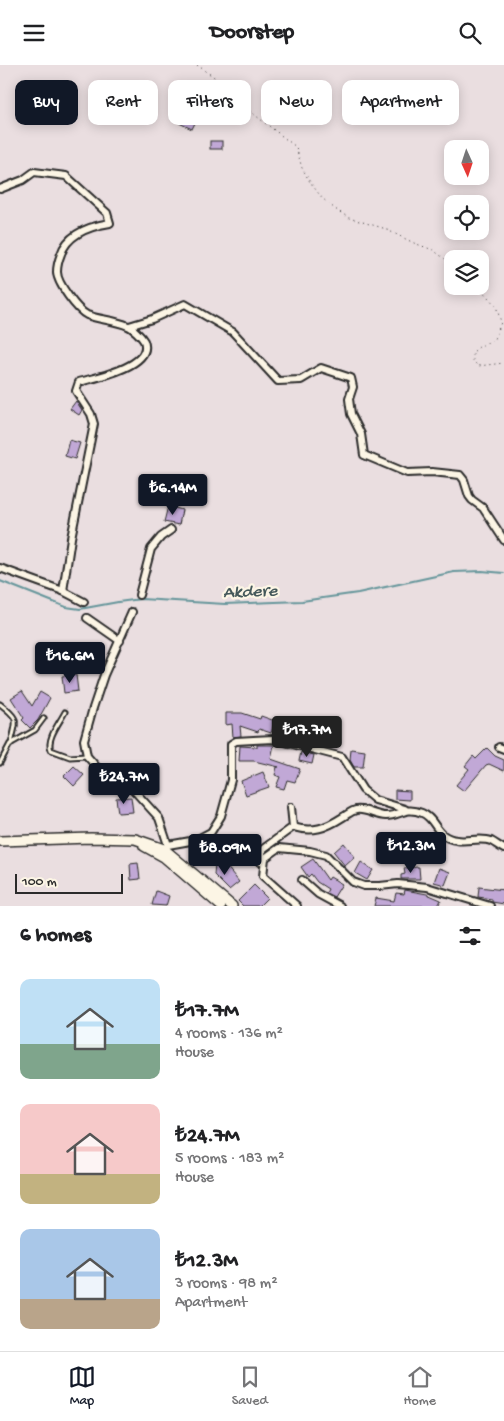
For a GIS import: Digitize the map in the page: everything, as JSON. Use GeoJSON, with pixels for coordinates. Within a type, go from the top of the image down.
{"type":"FeatureCollection","features":[{"type":"Feature","properties":{"kind":"main road"},"geometry":{"type":"LineString","coordinates":[[0,841],[122,841],[164,850],[232,906]]}},
{"type":"Feature","properties":{"kind":"main road"},"geometry":{"type":"LineString","coordinates":[[164,850],[221,906]]}},
{"type":"Feature","properties":{"kind":"street"},"geometry":{"type":"LineString","coordinates":[[0,189],[23,180],[34,172],[66,176],[107,213],[110,223],[90,227],[74,237],[62,252],[57,273],[69,299],[85,314],[128,326],[140,335],[144,343],[144,350],[140,359],[112,374],[79,382],[76,391],[92,414],[94,425],[70,537],[63,591]]}},
{"type":"Feature","properties":{"kind":"street"},"geometry":{"type":"LineString","coordinates":[[128,326],[152,319],[185,304],[233,332],[278,381],[301,380],[321,368],[351,378],[353,387],[349,399],[352,414],[361,434],[364,455],[407,473],[432,472],[460,475],[464,480],[469,496],[483,507],[504,540]]}},
{"type":"Feature","properties":{"kind":"street"},"geometry":{"type":"LineString","coordinates":[[139,595],[151,549],[161,537],[171,530]]}},
{"type":"Feature","properties":{"kind":"street"},"geometry":{"type":"LineString","coordinates":[[0,568],[63,591],[84,602]]}},
{"type":"Feature","properties":{"kind":"street"},"geometry":{"type":"LineString","coordinates":[[132,612],[104,675],[84,740],[87,756],[107,779],[130,786],[159,819],[164,850],[196,840],[211,832],[221,816],[231,780],[231,744],[236,741],[273,739],[342,757],[363,790],[375,800],[422,813],[432,821],[442,835],[456,840],[490,840],[504,849]]}},
{"type":"Feature","properties":{"kind":"street"},"geometry":{"type":"LineString","coordinates":[[88,618],[120,641]]}},
{"type":"Feature","properties":{"kind":"street"},"geometry":{"type":"LineString","coordinates":[[292,807],[293,827]]}},
{"type":"Feature","properties":{"kind":"street"},"geometry":{"type":"LineString","coordinates":[[297,906],[264,876],[260,862],[262,849],[293,827],[317,831],[329,827],[354,810],[362,809],[379,816],[392,816],[405,809]]}},
{"type":"Feature","properties":{"kind":"street"},"geometry":{"type":"LineString","coordinates":[[264,876],[265,858],[279,849],[295,849],[326,855],[353,881],[364,886],[380,887],[398,884],[427,887],[490,906]]}},
{"type":"Feature","properties":{"kind":"street"},"geometry":{"type":"LineString","coordinates":[[302,880],[318,895],[340,906]]}},
{"type":"Feature","properties":{"kind":"lane"},"geometry":{"type":"LineString","coordinates":[[0,704],[14,715],[16,720],[10,744],[0,763]]}},
{"type":"Feature","properties":{"kind":"lane"},"geometry":{"type":"LineString","coordinates":[[65,712],[50,740],[49,746],[51,750],[70,757],[87,756]]}},
{"type":"Feature","properties":{"kind":"lane"},"geometry":{"type":"LineString","coordinates":[[10,744],[35,730],[44,718]]}},
{"type":"Feature","properties":{"kind":"path"},"geometry":{"type":"LineString","coordinates":[[197,65],[217,79],[251,112],[296,147],[302,168],[310,182],[322,198],[335,209],[349,218],[383,228],[433,250],[444,259]]}},
{"type":"Feature","properties":{"kind":"path"},"geometry":{"type":"LineString","coordinates":[[486,295],[496,306],[501,322],[495,339],[480,346],[474,352],[473,361],[478,366],[504,363]]}},
{"type":"Feature","properties":{"kind":"building"},"geometry":{"type":"Polygon","coordinates":[[[183,125],[194,125],[192,129],[183,125]]]}},
{"type":"Feature","properties":{"kind":"building"},"geometry":{"type":"Polygon","coordinates":[[[210,141],[222,141],[222,149],[210,149],[210,141]]]}},
{"type":"Feature","properties":{"kind":"building"},"geometry":{"type":"Polygon","coordinates":[[[76,401],[82,410],[79,415],[70,409],[76,401]]]}},
{"type":"Feature","properties":{"kind":"building"},"geometry":{"type":"Polygon","coordinates":[[[69,440],[80,443],[75,459],[65,456],[69,440]]]}},
{"type":"Feature","properties":{"kind":"building"},"geometry":{"type":"Polygon","coordinates":[[[168,506],[182,510],[179,525],[164,522],[168,506]]]}},
{"type":"Feature","properties":{"kind":"building"},"geometry":{"type":"Polygon","coordinates":[[[82,648],[94,659],[83,669],[72,658],[82,648]]]}},
{"type":"Feature","properties":{"kind":"building"},"geometry":{"type":"Polygon","coordinates":[[[76,675],[78,691],[64,693],[62,676],[76,675]]]}},
{"type":"Feature","properties":{"kind":"building"},"geometry":{"type":"Polygon","coordinates":[[[22,691],[32,706],[40,692],[50,698],[38,720],[30,728],[22,720],[24,718],[11,698],[22,691]]]}},
{"type":"Feature","properties":{"kind":"building"},"geometry":{"type":"Polygon","coordinates":[[[226,713],[242,713],[260,719],[261,716],[275,721],[271,733],[259,729],[258,732],[240,726],[241,736],[233,737],[232,724],[226,725],[226,713]]]}},
{"type":"Feature","properties":{"kind":"building"},"geometry":{"type":"Polygon","coordinates":[[[257,745],[274,745],[271,759],[300,769],[295,782],[287,780],[284,789],[276,787],[280,777],[275,775],[277,767],[279,767],[254,761],[239,761],[240,746],[257,747],[257,745]]]}},
{"type":"Feature","properties":{"kind":"building"},"geometry":{"type":"Polygon","coordinates":[[[487,748],[495,756],[504,760],[504,771],[489,764],[486,765],[464,791],[456,785],[469,769],[465,766],[473,756],[476,759],[487,748]]]}},
{"type":"Feature","properties":{"kind":"building"},"geometry":{"type":"Polygon","coordinates":[[[351,749],[365,751],[363,767],[354,767],[350,760],[351,749]]]}},
{"type":"Feature","properties":{"kind":"building"},"geometry":{"type":"Polygon","coordinates":[[[301,752],[314,755],[312,764],[299,761],[301,752]]]}},
{"type":"Feature","properties":{"kind":"building"},"geometry":{"type":"Polygon","coordinates":[[[74,766],[84,775],[74,786],[64,776],[74,766]]]}},
{"type":"Feature","properties":{"kind":"building"},"geometry":{"type":"Polygon","coordinates":[[[263,772],[269,787],[246,795],[241,781],[263,772]]]}},
{"type":"Feature","properties":{"kind":"building"},"geometry":{"type":"Polygon","coordinates":[[[395,790],[410,791],[410,800],[395,799],[395,790]]]}},
{"type":"Feature","properties":{"kind":"building"},"geometry":{"type":"Polygon","coordinates":[[[131,797],[133,812],[118,813],[116,798],[131,797]]]}},
{"type":"Feature","properties":{"kind":"building"},"geometry":{"type":"Polygon","coordinates":[[[344,843],[355,857],[345,866],[334,852],[344,843]]]}},
{"type":"Feature","properties":{"kind":"building"},"geometry":{"type":"Polygon","coordinates":[[[313,859],[328,880],[330,877],[342,884],[334,897],[326,893],[328,889],[317,882],[311,874],[308,877],[301,867],[313,859]]]}},
{"type":"Feature","properties":{"kind":"building"},"geometry":{"type":"Polygon","coordinates":[[[361,862],[373,870],[367,880],[355,873],[361,862]]]}},
{"type":"Feature","properties":{"kind":"building"},"geometry":{"type":"Polygon","coordinates":[[[138,863],[140,879],[131,880],[130,864],[138,863]]]}},
{"type":"Feature","properties":{"kind":"building"},"geometry":{"type":"Polygon","coordinates":[[[215,863],[227,863],[227,867],[239,882],[229,890],[214,875],[215,863]]]}},
{"type":"Feature","properties":{"kind":"building"},"geometry":{"type":"Polygon","coordinates":[[[419,867],[420,879],[401,879],[401,875],[405,874],[404,868],[419,867]]]}},
{"type":"Feature","properties":{"kind":"building"},"geometry":{"type":"Polygon","coordinates":[[[439,868],[450,872],[445,885],[434,882],[439,868]]]}},
{"type":"Feature","properties":{"kind":"building"},"geometry":{"type":"Polygon","coordinates":[[[254,885],[267,898],[259,906],[243,906],[238,901],[254,885]]]}},
{"type":"Feature","properties":{"kind":"building"},"geometry":{"type":"Polygon","coordinates":[[[479,887],[504,890],[504,904],[492,902],[492,899],[478,897],[479,887]]]}},
{"type":"Feature","properties":{"kind":"building"},"geometry":{"type":"Polygon","coordinates":[[[405,890],[427,894],[441,900],[438,906],[374,906],[376,898],[394,901],[396,893],[404,894],[405,890]]]}},
{"type":"Feature","properties":{"kind":"building"},"geometry":{"type":"Polygon","coordinates":[[[156,891],[169,896],[166,906],[152,905],[156,891]]]}},
{"type":"Feature","properties":{"kind":"waterway","name":"Akdere"},"geometry":{"type":"LineString","coordinates":[[0,581],[66,607],[80,609],[141,599],[225,604],[302,601],[358,593],[454,572],[482,571],[504,573]]}}]}
